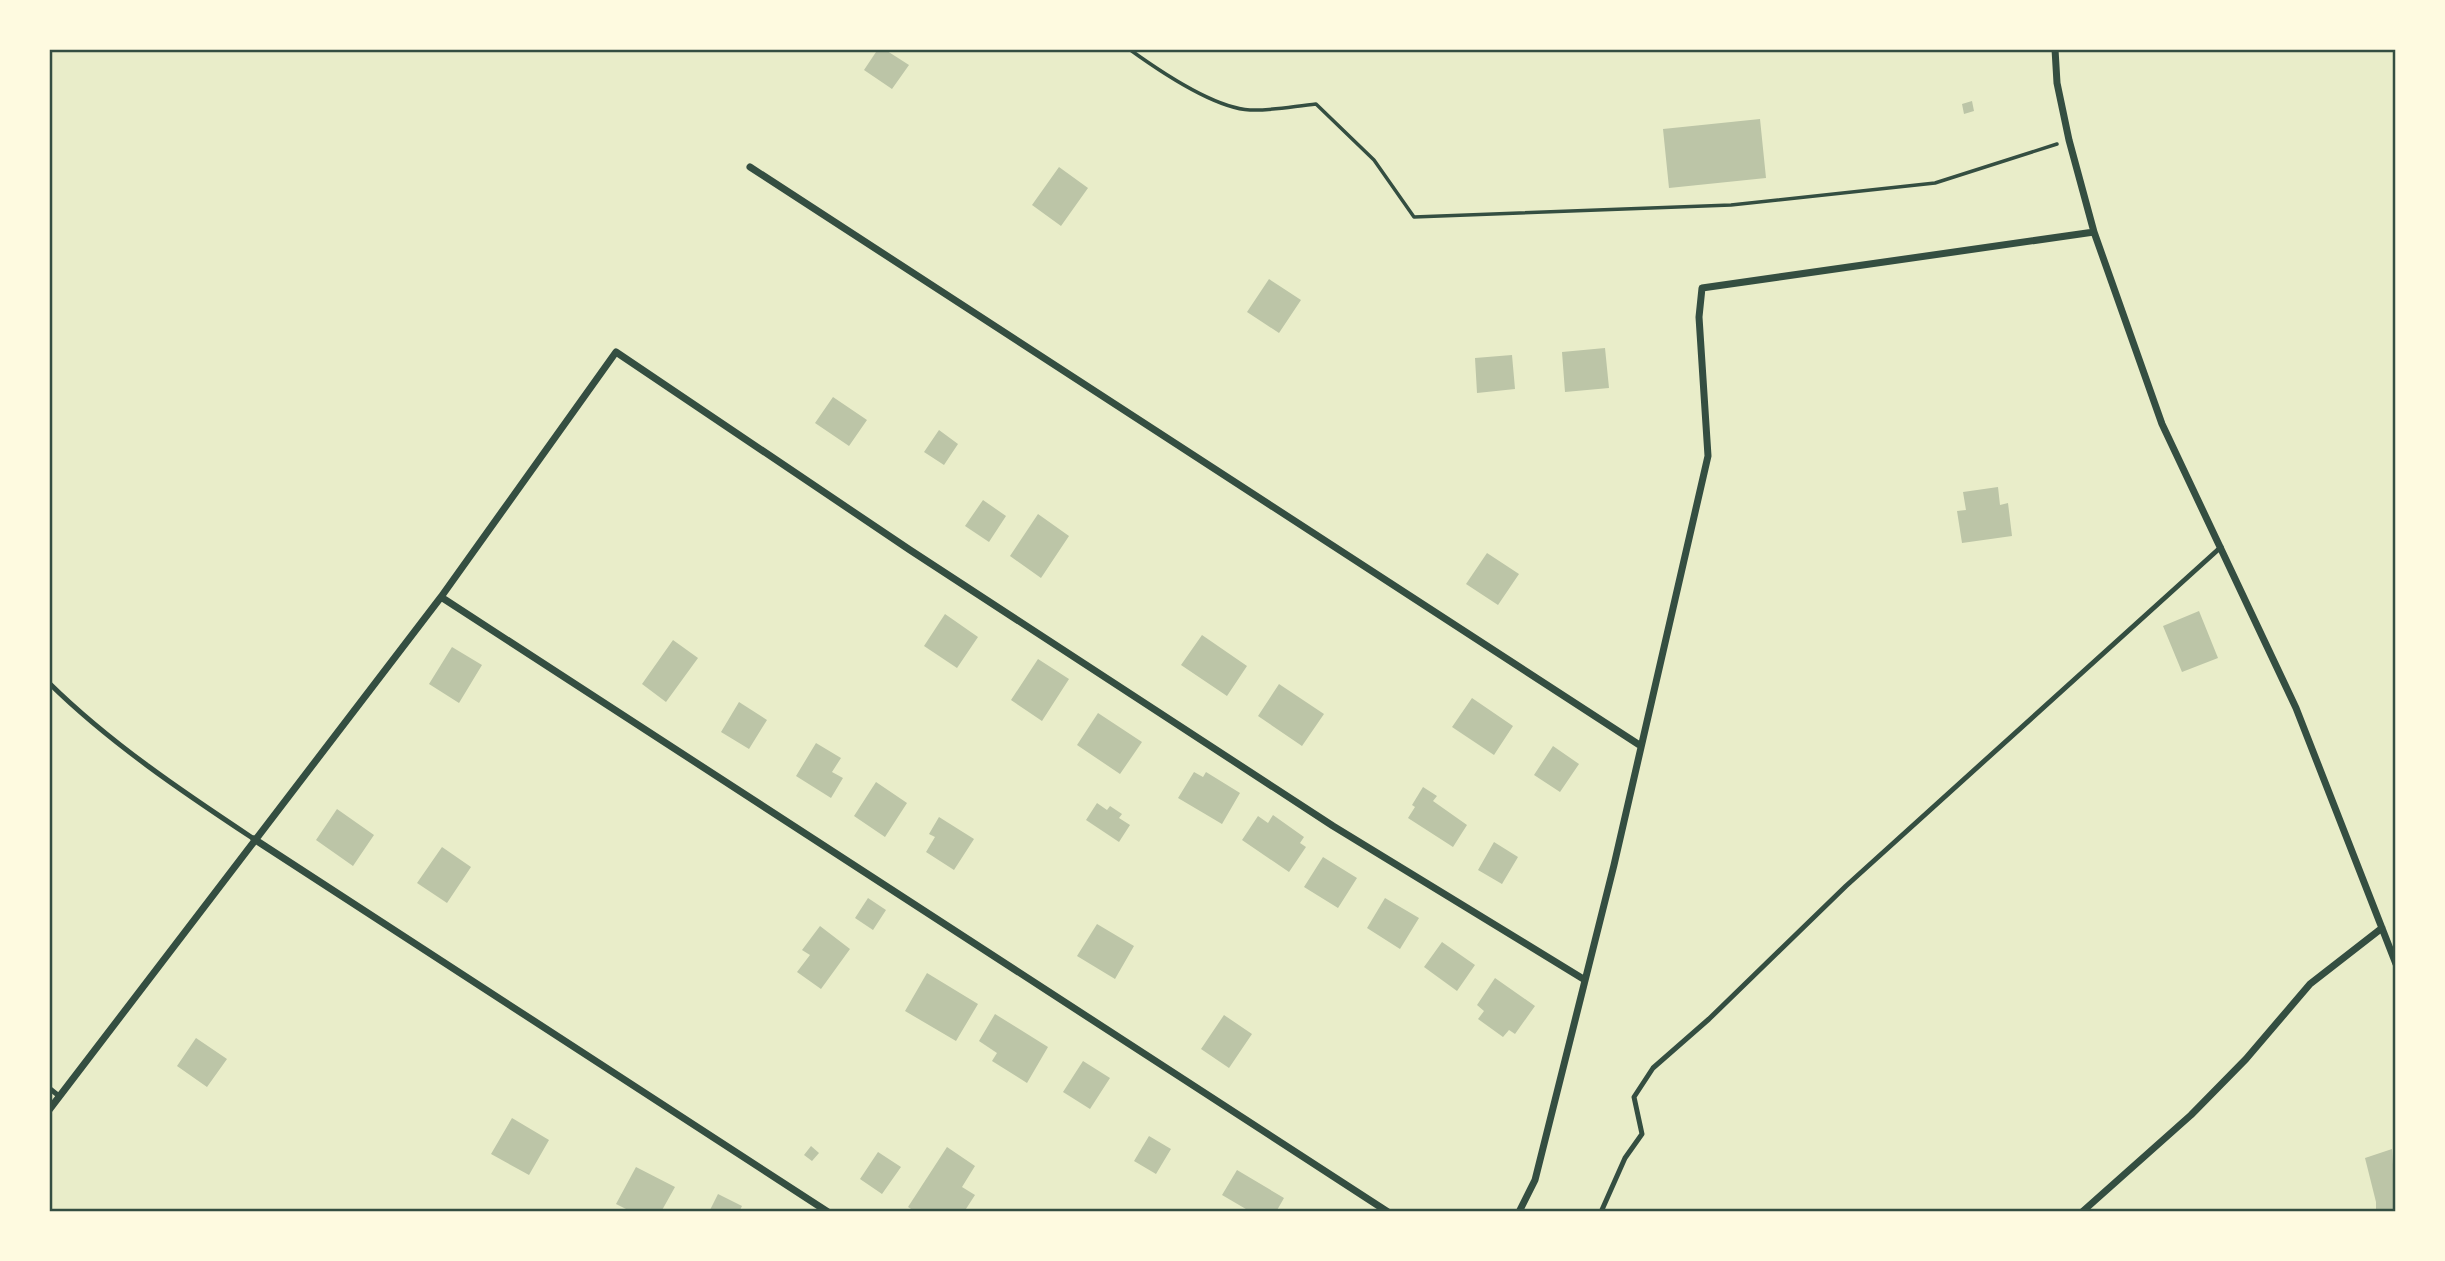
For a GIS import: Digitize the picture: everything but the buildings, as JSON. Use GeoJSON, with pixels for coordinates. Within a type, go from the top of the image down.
{"type":"FeatureCollection","features":[{"type":"Feature","properties":{"kind":"street"},"geometry":{"type":"LineString","coordinates":[[2054,49],[2057,83],[2069,140],[2094,232],[2162,424],[2296,708],[2396,964]]}},
{"type":"Feature","properties":{"kind":"street"},"geometry":{"type":"LineString","coordinates":[[750,167],[1641,746]]}},
{"type":"Feature","properties":{"kind":"street"},"geometry":{"type":"LineString","coordinates":[[1519,1212],[1535,1180],[1585,980],[1708,456],[1699,317],[1702,288],[2094,232]]}},
{"type":"Feature","properties":{"kind":"street"},"geometry":{"type":"LineString","coordinates":[[49,1110],[441,597],[616,352],[910,550],[1333,826],[1585,980]]}},
{"type":"Feature","properties":{"kind":"street"},"geometry":{"type":"LineString","coordinates":[[441,597],[1388,1212]]}},
{"type":"Feature","properties":{"kind":"street"},"geometry":{"type":"LineString","coordinates":[[254,839],[828,1212]]}},
{"type":"Feature","properties":{"kind":"street"},"geometry":{"type":"LineString","coordinates":[[2082,1212],[2191,1115],[2246,1059],[2310,985],[2382,928]]}},
{"type":"Feature","properties":{"kind":"lane"},"geometry":{"type":"LineString","coordinates":[[1601,1212],[1625,1158],[1642,1134],[1634,1097],[1653,1068],[1709,1019],[1865,868],[2221,547]]}},
{"type":"Feature","properties":{"kind":"lane"},"geometry":{"type":"LineString","coordinates":[[49,683],[73,706],[188,795],[254,839]]}},
{"type":"Feature","properties":{"kind":"lane"},"geometry":{"type":"LineString","coordinates":[[49,1088],[59,1097]]}},
{"type":"Feature","properties":{"kind":"path"},"geometry":{"type":"LineString","coordinates":[[1129,49],[1165,76],[1202,94],[1249,110],[1316,104],[1374,160],[1414,217],[1731,205],[1936,183],[2069,140]]}}]}
